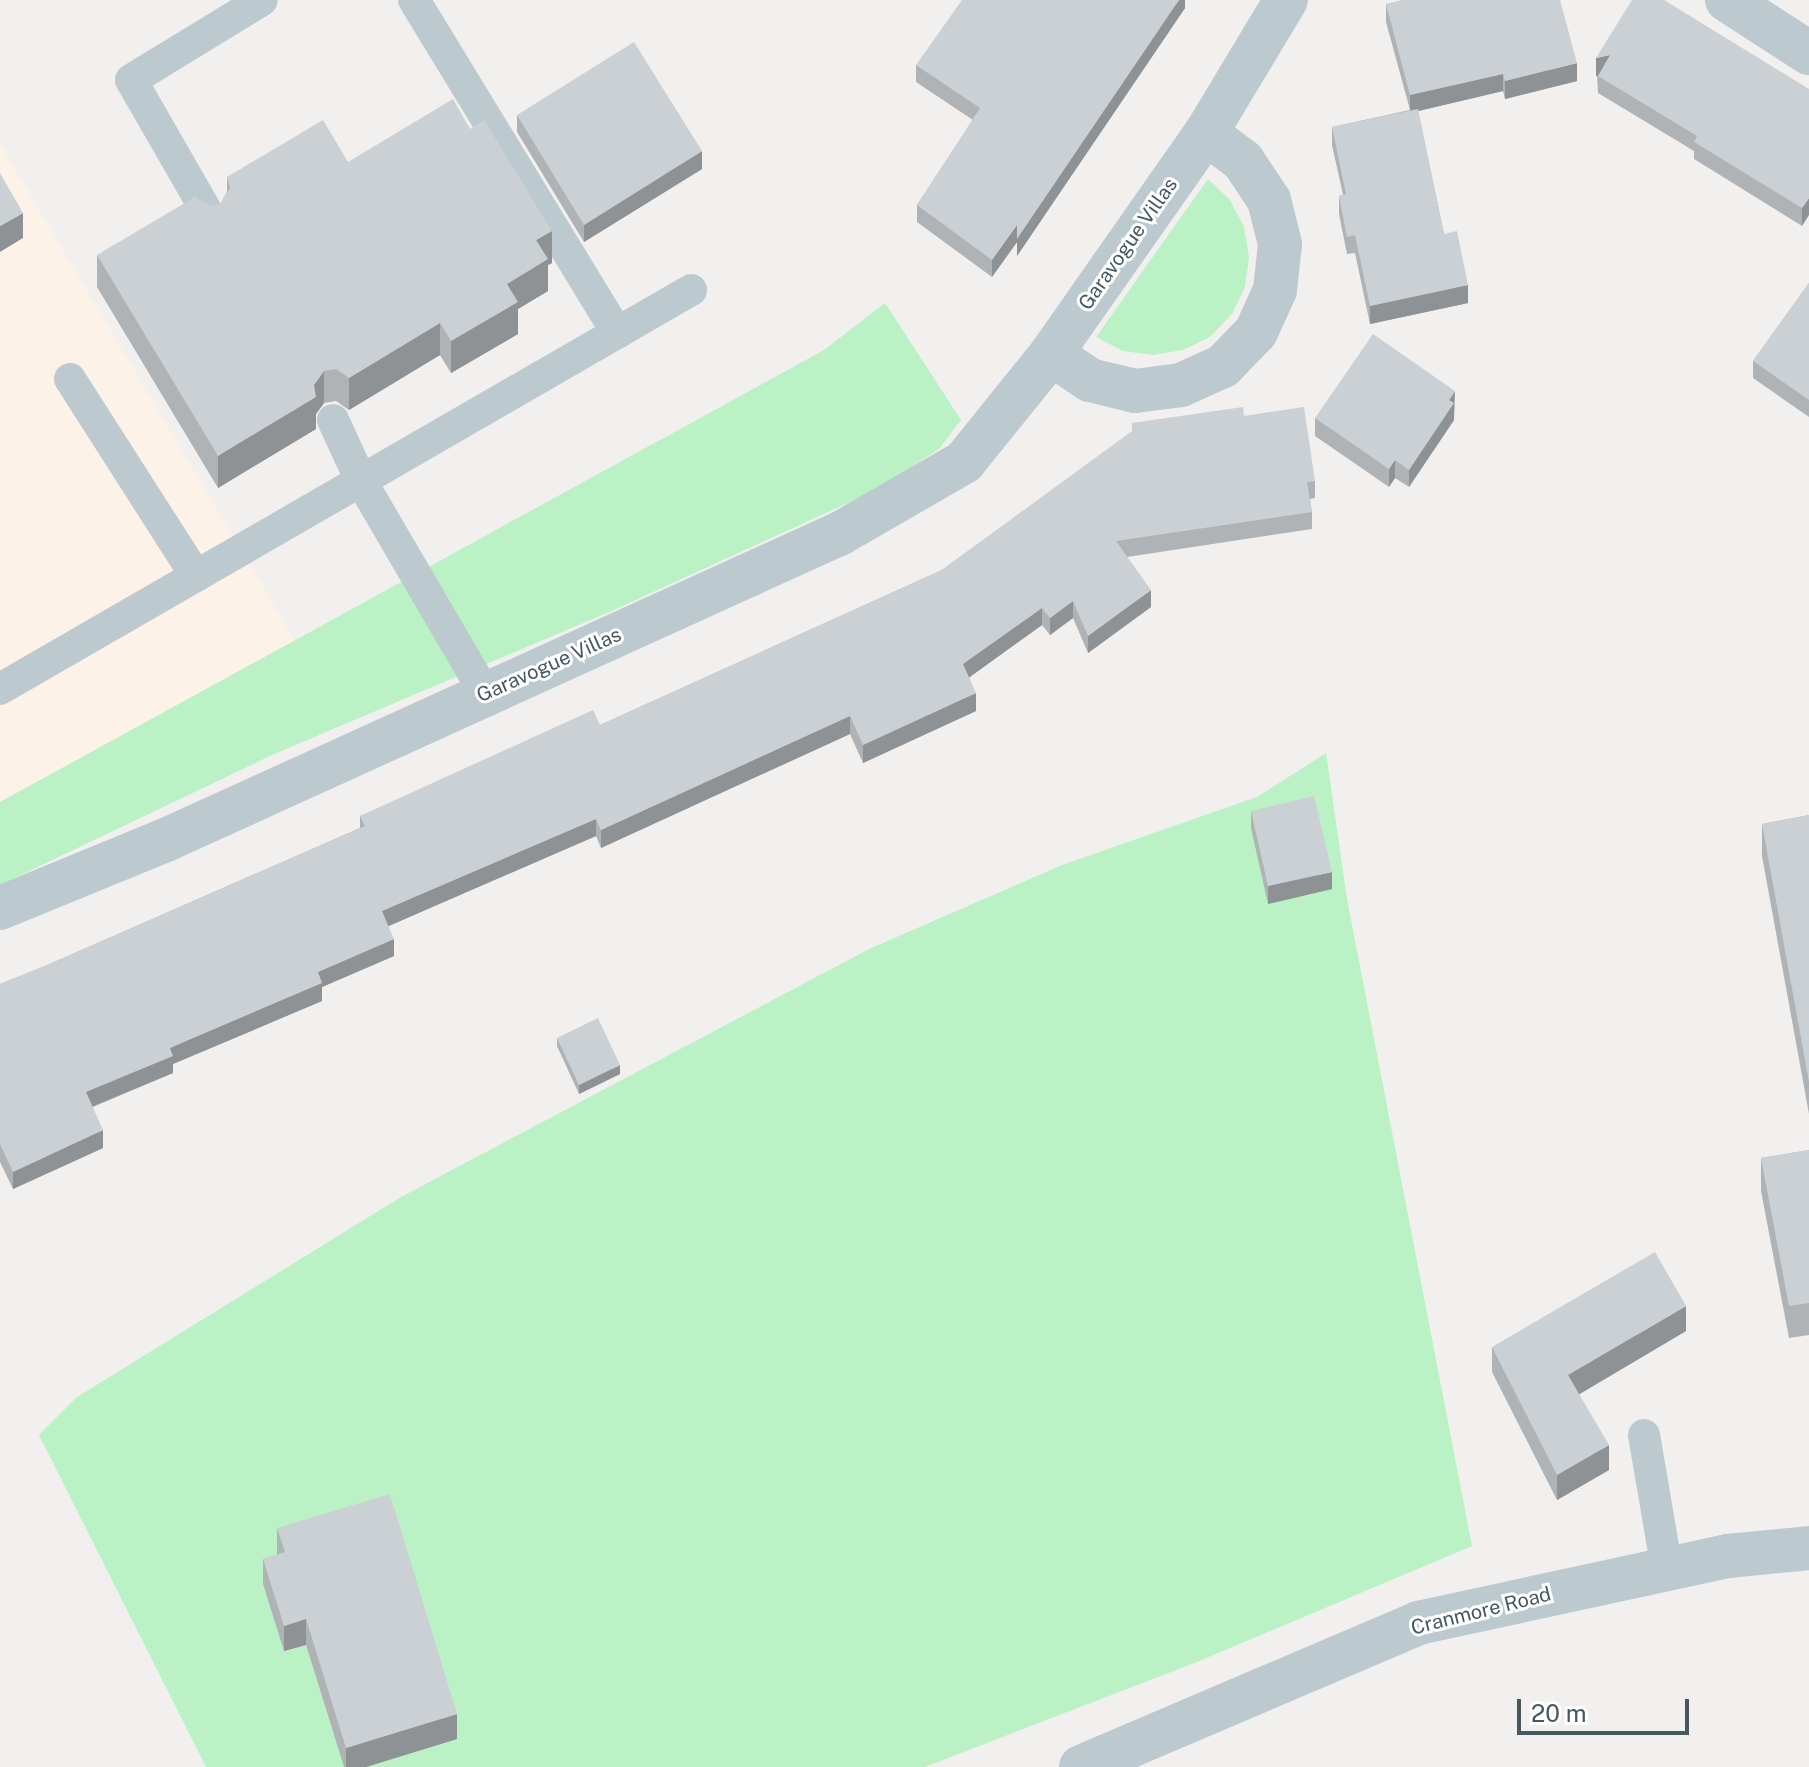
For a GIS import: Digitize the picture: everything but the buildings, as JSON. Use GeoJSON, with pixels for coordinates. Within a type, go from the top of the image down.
{"type":"FeatureCollection","features":[{"type":"Feature","properties":{"kind":"street","name":"Garavogue Villas"},"geometry":{"type":"LineString","coordinates":[[0,908],[168,839],[841,533],[964,462],[1051,354],[1206,133],[1286,0]]}},
{"type":"Feature","properties":{"kind":"street"},"geometry":{"type":"LineString","coordinates":[[1727,0],[1809,53]]}},
{"type":"Feature","properties":{"kind":"street"},"geometry":{"type":"LineString","coordinates":[[1051,354],[1090,380],[1135,391],[1181,385],[1223,366],[1256,332],[1275,290],[1280,244],[1269,200],[1243,161],[1206,133]]}},
{"type":"Feature","properties":{"kind":"street","name":"Cranmore Road"},"geometry":{"type":"LineString","coordinates":[[1081,1767],[1418,1623],[1728,1556],[1809,1548]]}},
{"type":"Feature","properties":{"kind":"lane"},"geometry":{"type":"LineString","coordinates":[[211,219],[131,80],[262,0]]}},
{"type":"Feature","properties":{"kind":"lane"},"geometry":{"type":"LineString","coordinates":[[414,0],[617,333]]}},
{"type":"Feature","properties":{"kind":"lane"},"geometry":{"type":"LineString","coordinates":[[0,689],[691,290]]}},
{"type":"Feature","properties":{"kind":"lane"},"geometry":{"type":"LineString","coordinates":[[70,379],[196,576]]}},
{"type":"Feature","properties":{"kind":"lane"},"geometry":{"type":"LineString","coordinates":[[333,420],[361,481],[485,693]]}},
{"type":"Feature","properties":{"kind":"lane"},"geometry":{"type":"LineString","coordinates":[[1644,1435],[1667,1569]]}},
{"type":"Feature","properties":{"kind":"shaded area"},"geometry":{"type":"Polygon","coordinates":[[[0,144],[295,641],[0,802],[0,144]]]}},
{"type":"Feature","properties":{"kind":"green space"},"geometry":{"type":"Polygon","coordinates":[[[1208,179],[1230,200],[1244,227],[1249,257],[1245,287],[1232,314],[1210,337],[1183,350],[1153,355],[1123,351],[1096,337],[1208,179]]]}},
{"type":"Feature","properties":{"kind":"green space"},"geometry":{"type":"Polygon","coordinates":[[[885,303],[961,420],[939,449],[874,491],[614,610],[272,755],[0,885],[0,802],[824,350],[885,303]]]}},
{"type":"Feature","properties":{"kind":"green space"},"geometry":{"type":"Polygon","coordinates":[[[1326,753],[1347,899],[1472,1546],[1197,1662],[925,1767],[366,1767],[457,1739],[285,1578],[284,1651],[306,1645],[344,1767],[206,1767],[39,1435],[77,1397],[401,1197],[869,949],[1062,865],[1257,797],[1326,753]]]}}]}
